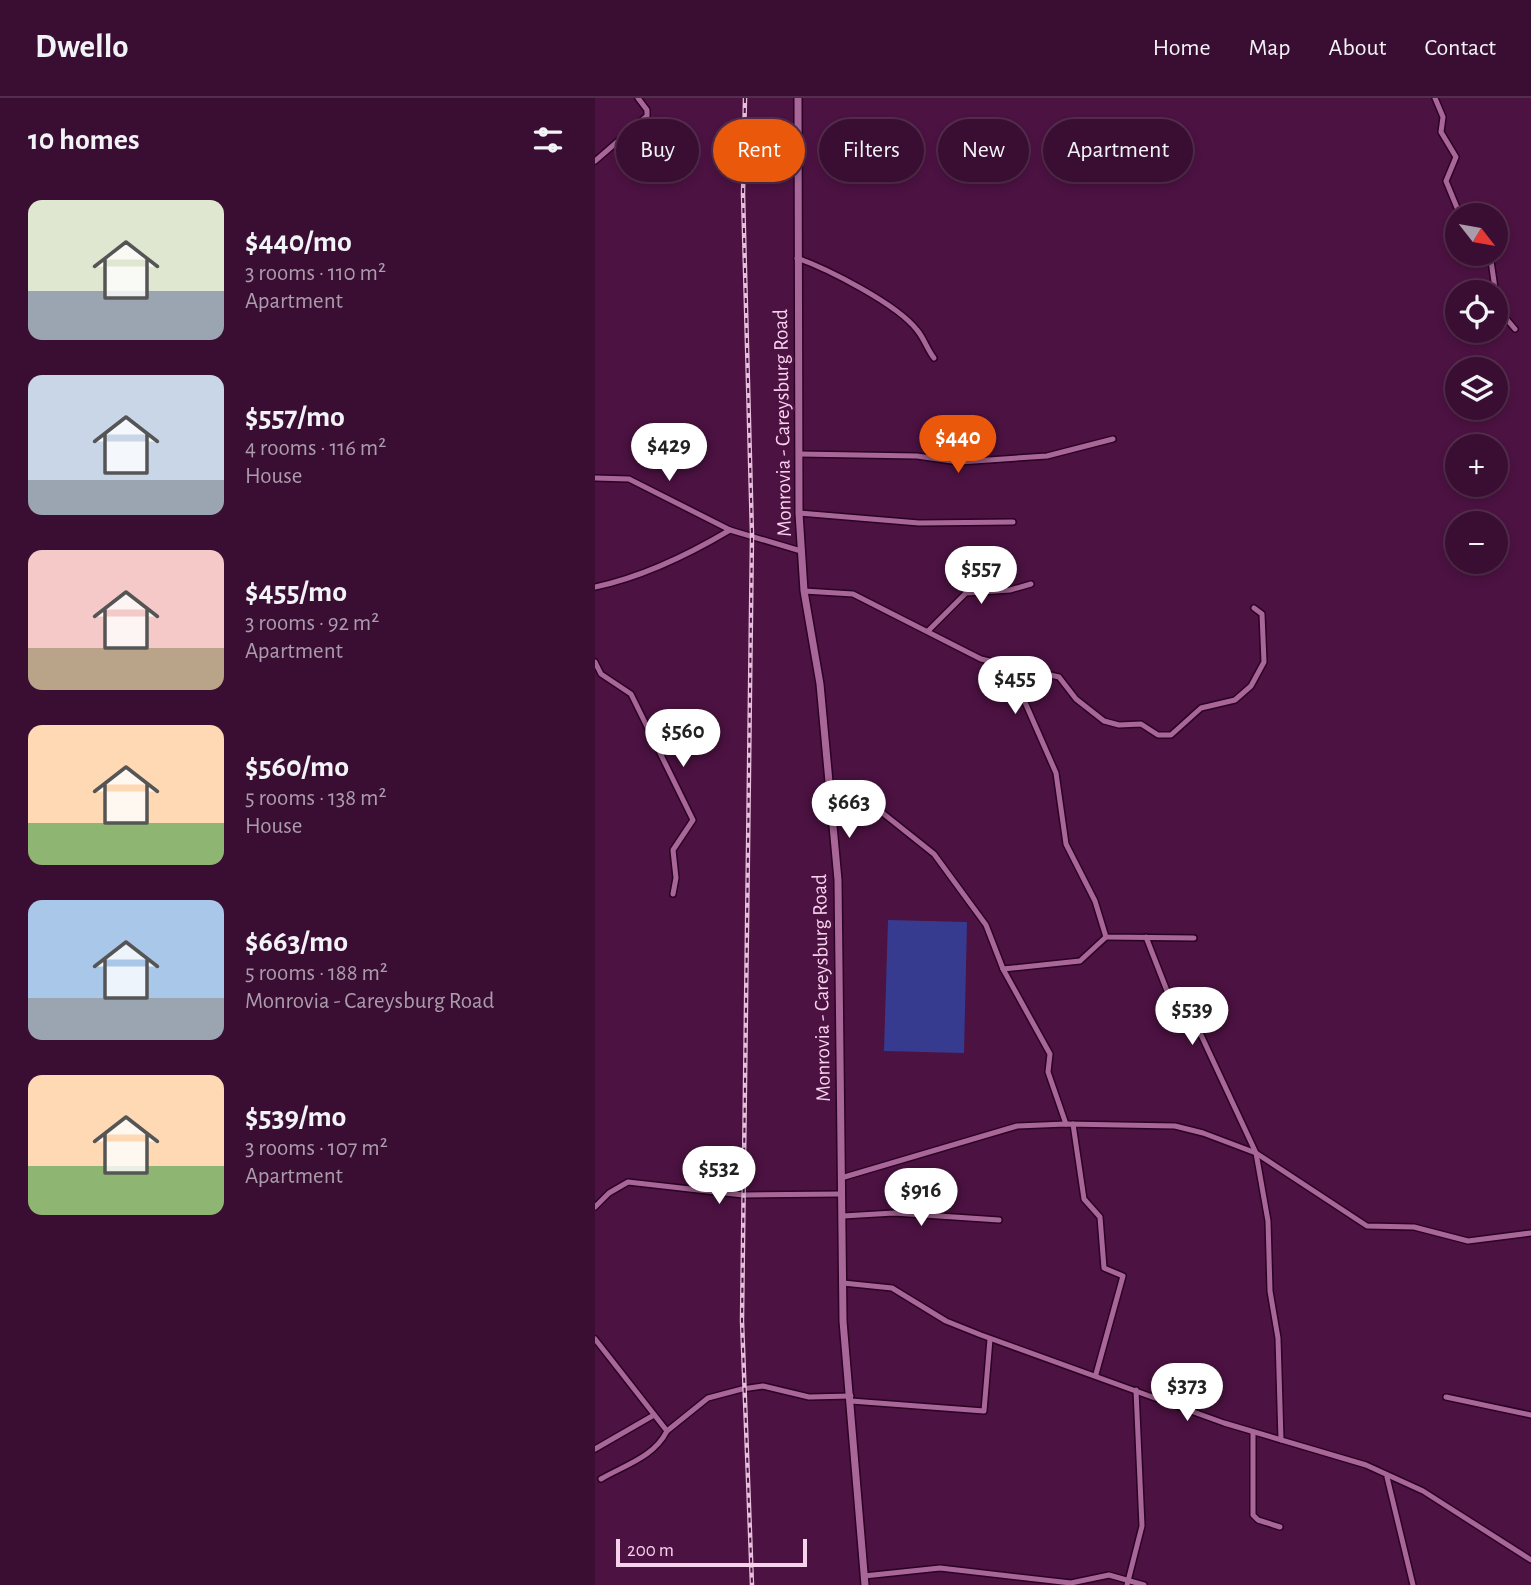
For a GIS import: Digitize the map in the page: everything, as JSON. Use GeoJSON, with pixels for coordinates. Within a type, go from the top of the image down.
{"type":"FeatureCollection","features":[{"type":"Feature","properties":{"kind":"main road","name":"Monrovia - Careysburg Road"},"geometry":{"type":"LineString","coordinates":[[798,98],[799,513],[804,591],[821,684],[838,880],[843,1321],[865,1585]]}},
{"type":"Feature","properties":{"kind":"street"},"geometry":{"type":"LineString","coordinates":[[595,161],[647,116],[647,110],[638,98]]}},
{"type":"Feature","properties":{"kind":"street"},"geometry":{"type":"LineString","coordinates":[[1435,98],[1443,117],[1441,132],[1456,157],[1446,181],[1455,203]]}},
{"type":"Feature","properties":{"kind":"street"},"geometry":{"type":"LineString","coordinates":[[797,258],[817,265],[883,302],[916,329],[934,358]]}},
{"type":"Feature","properties":{"kind":"street"},"geometry":{"type":"LineString","coordinates":[[1492,266],[1498,309],[1515,329]]}},
{"type":"Feature","properties":{"kind":"street"},"geometry":{"type":"LineString","coordinates":[[799,454],[917,456],[959,462],[1047,456],[1113,439]]}},
{"type":"Feature","properties":{"kind":"street"},"geometry":{"type":"LineString","coordinates":[[595,478],[629,479],[730,530],[801,551]]}},
{"type":"Feature","properties":{"kind":"street"},"geometry":{"type":"LineString","coordinates":[[799,513],[919,523],[1013,522]]}},
{"type":"Feature","properties":{"kind":"street"},"geometry":{"type":"LineString","coordinates":[[595,587],[622,582],[692,552],[730,530]]}},
{"type":"Feature","properties":{"kind":"street"},"geometry":{"type":"LineString","coordinates":[[928,631],[966,593],[1010,590],[1031,584]]}},
{"type":"Feature","properties":{"kind":"street"},"geometry":{"type":"LineString","coordinates":[[804,591],[853,594],[981,659],[1059,677],[1076,699],[1104,721],[1119,725],[1140,724],[1158,736],[1171,735],[1201,708],[1235,700],[1251,686],[1264,662],[1262,614],[1254,608]]}},
{"type":"Feature","properties":{"kind":"street"},"geometry":{"type":"LineString","coordinates":[[595,662],[601,674],[631,694],[693,820],[673,850],[676,878],[673,894]]}},
{"type":"Feature","properties":{"kind":"street"},"geometry":{"type":"LineString","coordinates":[[1017,668],[1017,684],[1056,774],[1066,844],[1095,901],[1106,937]]}},
{"type":"Feature","properties":{"kind":"street"},"geometry":{"type":"LineString","coordinates":[[830,786],[860,795],[934,854],[986,925],[1003,969],[1050,1054],[1048,1072],[1070,1124],[1084,1199],[1100,1217],[1104,1268],[1123,1276],[1096,1374]]}},
{"type":"Feature","properties":{"kind":"street"},"geometry":{"type":"LineString","coordinates":[[1003,969],[1080,961],[1106,937],[1194,937]]}},
{"type":"Feature","properties":{"kind":"street"},"geometry":{"type":"LineString","coordinates":[[1146,937],[1171,1001],[1195,1022],[1255,1153],[1268,1221],[1270,1291],[1278,1338],[1281,1440]]}},
{"type":"Feature","properties":{"kind":"street"},"geometry":{"type":"LineString","coordinates":[[841,1178],[1017,1126],[1175,1126],[1203,1133],[1255,1153],[1367,1226],[1414,1227],[1468,1241],[1531,1233]]}},
{"type":"Feature","properties":{"kind":"street"},"geometry":{"type":"LineString","coordinates":[[595,1207],[609,1193],[628,1182],[743,1195],[841,1194]]}},
{"type":"Feature","properties":{"kind":"street"},"geometry":{"type":"LineString","coordinates":[[843,1216],[894,1213],[999,1220]]}},
{"type":"Feature","properties":{"kind":"street"},"geometry":{"type":"LineString","coordinates":[[843,1283],[892,1288],[946,1321],[990,1339],[1096,1374],[1253,1432],[1366,1465],[1387,1477],[1423,1491],[1531,1560]]}},
{"type":"Feature","properties":{"kind":"street"},"geometry":{"type":"LineString","coordinates":[[595,1339],[667,1431]]}},
{"type":"Feature","properties":{"kind":"street"},"geometry":{"type":"LineString","coordinates":[[601,1479],[647,1455],[660,1445],[667,1431],[708,1398],[742,1389],[763,1386],[809,1397],[851,1398],[984,1411],[990,1339]]}},
{"type":"Feature","properties":{"kind":"street"},"geometry":{"type":"LineString","coordinates":[[1127,1582],[1142,1526],[1136,1390]]}},
{"type":"Feature","properties":{"kind":"street"},"geometry":{"type":"LineString","coordinates":[[1445,1397],[1531,1415]]}},
{"type":"Feature","properties":{"kind":"street"},"geometry":{"type":"LineString","coordinates":[[595,1449],[654,1415]]}},
{"type":"Feature","properties":{"kind":"street"},"geometry":{"type":"LineString","coordinates":[[1253,1432],[1253,1515],[1258,1520],[1280,1527]]}},
{"type":"Feature","properties":{"kind":"street"},"geometry":{"type":"LineString","coordinates":[[1387,1477],[1413,1585]]}},
{"type":"Feature","properties":{"kind":"street"},"geometry":{"type":"LineString","coordinates":[[864,1576],[940,1568],[1071,1583],[1109,1575],[1144,1585]]}},
{"type":"Feature","properties":{"kind":"shaded area"},"geometry":{"type":"Polygon","coordinates":[[[888,920],[967,922],[964,1053],[884,1051],[888,920]]]}},
{"type":"Feature","properties":{"kind":"railway"},"geometry":{"type":"LineString","coordinates":[[745,98],[743,194],[752,535],[742,1321],[752,1585]]}}]}
